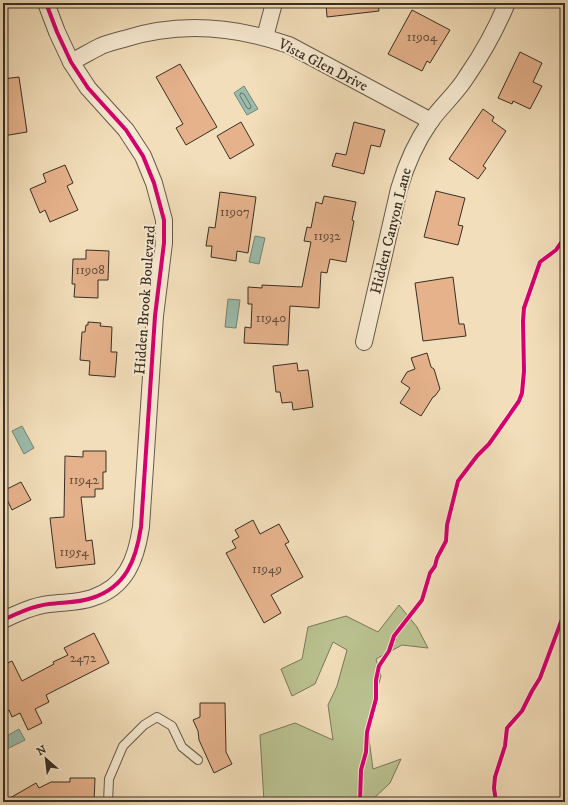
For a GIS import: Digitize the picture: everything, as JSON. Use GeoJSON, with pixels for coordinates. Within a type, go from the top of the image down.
{"type":"FeatureCollection","features":[{"type":"Feature","properties":{"kind":"street","name":"Hidden Brook Boulevard"},"geometry":{"type":"LineString","coordinates":[[3,619],[28,609],[48,604],[91,598],[107,592],[122,580],[133,563],[141,527],[155,316],[164,243],[164,220],[154,183],[143,156],[126,130],[88,88],[71,62],[46,3]]}},
{"type":"Feature","properties":{"kind":"street"},"geometry":{"type":"LineString","coordinates":[[265,37],[274,3]]}},
{"type":"Feature","properties":{"kind":"street","name":"Hidden Canyon Lane"},"geometry":{"type":"LineString","coordinates":[[364,342],[404,175],[415,149],[431,121],[467,77],[494,33],[507,3]]}},
{"type":"Feature","properties":{"kind":"street","name":"Vista Glen Drive"},"geometry":{"type":"LineString","coordinates":[[71,62],[102,46],[138,34],[170,28],[203,27],[235,30],[265,37],[289,45],[431,121]]}},
{"type":"Feature","properties":{"kind":"lane"},"geometry":{"type":"LineString","coordinates":[[108,802],[109,779],[123,746],[144,725],[157,718],[172,726],[182,748],[198,760]]}},
{"type":"Feature","properties":{"kind":"green space"},"geometry":{"type":"Polygon","coordinates":[[[399,605],[417,627],[428,648],[402,645],[376,659],[381,676],[371,710],[369,739],[373,769],[401,759],[390,783],[370,802],[264,802],[260,735],[295,723],[333,740],[328,705],[337,686],[347,650],[333,642],[315,684],[292,696],[281,669],[302,659],[308,627],[346,616],[378,632],[399,605]]]}},
{"type":"Feature","properties":{"kind":"water"},"geometry":{"type":"Polygon","coordinates":[[[244,86],[258,109],[247,115],[234,93],[244,86]]]}},
{"type":"Feature","properties":{"kind":"water"},"geometry":{"type":"Polygon","coordinates":[[[255,236],[265,238],[259,264],[249,262],[255,236]]]}},
{"type":"Feature","properties":{"kind":"water"},"geometry":{"type":"Polygon","coordinates":[[[228,299],[240,300],[236,328],[225,327],[228,299]]]}},
{"type":"Feature","properties":{"kind":"water"},"geometry":{"type":"Polygon","coordinates":[[[22,426],[34,448],[24,454],[12,431],[22,426]]]}},
{"type":"Feature","properties":{"kind":"water"},"geometry":{"type":"Polygon","coordinates":[[[19,729],[25,740],[3,751],[3,738],[19,729]]]}},
{"type":"Feature","properties":{"kind":"building"},"geometry":{"type":"Polygon","coordinates":[[[326,3],[378,3],[379,11],[327,17],[326,3]]]}},
{"type":"Feature","properties":{"kind":"building"},"geometry":{"type":"Polygon","coordinates":[[[412,10],[450,30],[430,63],[427,61],[422,71],[388,54],[412,10]]]}},
{"type":"Feature","properties":{"kind":"building"},"geometry":{"type":"Polygon","coordinates":[[[520,52],[542,63],[533,82],[542,86],[530,109],[513,101],[512,104],[498,98],[520,52]]]}},
{"type":"Feature","properties":{"kind":"building"},"geometry":{"type":"Polygon","coordinates":[[[180,64],[217,127],[186,145],[176,128],[183,124],[156,77],[180,64]]]}},
{"type":"Feature","properties":{"kind":"building"},"geometry":{"type":"Polygon","coordinates":[[[19,77],[27,132],[3,136],[3,79],[19,77]]]}},
{"type":"Feature","properties":{"kind":"building"},"geometry":{"type":"Polygon","coordinates":[[[483,109],[494,117],[492,121],[506,131],[483,166],[486,168],[478,179],[449,159],[483,109]]]}},
{"type":"Feature","properties":{"kind":"building"},"geometry":{"type":"Polygon","coordinates":[[[241,122],[254,145],[230,159],[217,136],[241,122]]]}},
{"type":"Feature","properties":{"kind":"building"},"geometry":{"type":"Polygon","coordinates":[[[354,122],[385,130],[380,147],[371,145],[364,174],[332,166],[336,153],[346,155],[354,122]]]}},
{"type":"Feature","properties":{"kind":"building"},"geometry":{"type":"Polygon","coordinates":[[[65,165],[73,183],[67,186],[78,210],[50,222],[45,210],[40,213],[30,189],[46,182],[43,174],[65,165]]]}},
{"type":"Feature","properties":{"kind":"building"},"geometry":{"type":"Polygon","coordinates":[[[436,191],[465,198],[458,225],[463,226],[458,245],[424,237],[436,191]]]}},
{"type":"Feature","properties":{"kind":"building"},"geometry":{"type":"Polygon","coordinates":[[[220,192],[256,197],[248,253],[237,251],[236,261],[211,257],[212,246],[206,246],[209,227],[215,228],[220,192]]]}},
{"type":"Feature","properties":{"kind":"building"},"geometry":{"type":"Polygon","coordinates":[[[324,196],[356,202],[346,262],[330,259],[327,273],[321,272],[319,308],[290,306],[288,345],[244,343],[245,327],[251,328],[252,304],[248,304],[248,287],[262,288],[262,285],[302,287],[311,242],[304,241],[307,227],[311,228],[316,202],[322,204],[324,196]]]}},
{"type":"Feature","properties":{"kind":"building"},"geometry":{"type":"Polygon","coordinates":[[[86,250],[109,251],[108,280],[98,280],[98,298],[74,297],[75,284],[72,284],[73,259],[86,259],[86,250]]]}},
{"type":"Feature","properties":{"kind":"building"},"geometry":{"type":"Polygon","coordinates":[[[453,277],[459,324],[464,324],[466,336],[423,341],[415,283],[453,277]]]}},
{"type":"Feature","properties":{"kind":"building"},"geometry":{"type":"Polygon","coordinates":[[[88,322],[101,323],[100,326],[112,327],[111,352],[117,352],[115,377],[89,375],[90,361],[80,360],[82,332],[85,332],[88,322]]]}},
{"type":"Feature","properties":{"kind":"building"},"geometry":{"type":"Polygon","coordinates":[[[427,353],[440,389],[421,416],[400,403],[410,388],[401,382],[407,372],[415,369],[411,358],[427,353]]]}},
{"type":"Feature","properties":{"kind":"building"},"geometry":{"type":"Polygon","coordinates":[[[297,363],[298,371],[308,370],[313,407],[293,410],[292,402],[282,403],[280,392],[276,392],[273,366],[297,363]]]}},
{"type":"Feature","properties":{"kind":"building"},"geometry":{"type":"Polygon","coordinates":[[[83,451],[106,451],[106,472],[103,472],[103,489],[95,489],[95,497],[81,497],[86,541],[92,540],[95,564],[56,568],[50,518],[64,517],[65,456],[83,457],[83,451]]]}},
{"type":"Feature","properties":{"kind":"building"},"geometry":{"type":"Polygon","coordinates":[[[21,482],[31,500],[12,510],[3,491],[21,482]]]}},
{"type":"Feature","properties":{"kind":"building"},"geometry":{"type":"Polygon","coordinates":[[[253,520],[260,534],[279,524],[289,542],[285,544],[303,577],[271,595],[281,613],[264,623],[226,553],[236,548],[232,541],[239,537],[235,530],[253,520]]]}},
{"type":"Feature","properties":{"kind":"building"},"geometry":{"type":"Polygon","coordinates":[[[94,633],[109,663],[46,695],[49,702],[35,709],[42,723],[28,730],[20,713],[12,717],[9,710],[3,713],[3,665],[12,661],[22,681],[54,664],[53,662],[68,655],[64,648],[94,633]]]}},
{"type":"Feature","properties":{"kind":"building"},"geometry":{"type":"Polygon","coordinates":[[[200,703],[225,703],[226,752],[232,764],[214,773],[199,740],[198,731],[193,720],[200,717],[200,703]]]}},
{"type":"Feature","properties":{"kind":"building"},"geometry":{"type":"Polygon","coordinates":[[[70,778],[95,778],[94,802],[3,802],[36,783],[39,788],[51,782],[70,782],[70,778]]]}},
{"type":"Feature","properties":{"kind":"cycle path"},"geometry":{"type":"LineString","coordinates":[[3,620],[37,606],[81,601],[104,593],[121,579],[132,561],[141,527],[155,316],[164,243],[164,220],[154,183],[143,156],[126,130],[88,88],[71,62],[46,3]]}},
{"type":"Feature","properties":{"kind":"cycle path"},"geometry":{"type":"LineString","coordinates":[[360,802],[361,770],[366,752],[367,732],[376,699],[376,680],[379,666],[389,651],[394,636],[422,600],[430,573],[435,566],[437,558],[446,541],[447,525],[458,481],[477,456],[489,444],[519,401],[522,393],[524,371],[524,308],[540,262],[556,250],[565,237]]}},
{"type":"Feature","properties":{"kind":"cycle path"},"geometry":{"type":"LineString","coordinates":[[496,802],[494,788],[495,777],[505,746],[507,728],[522,711],[540,678],[565,611]]}}]}
